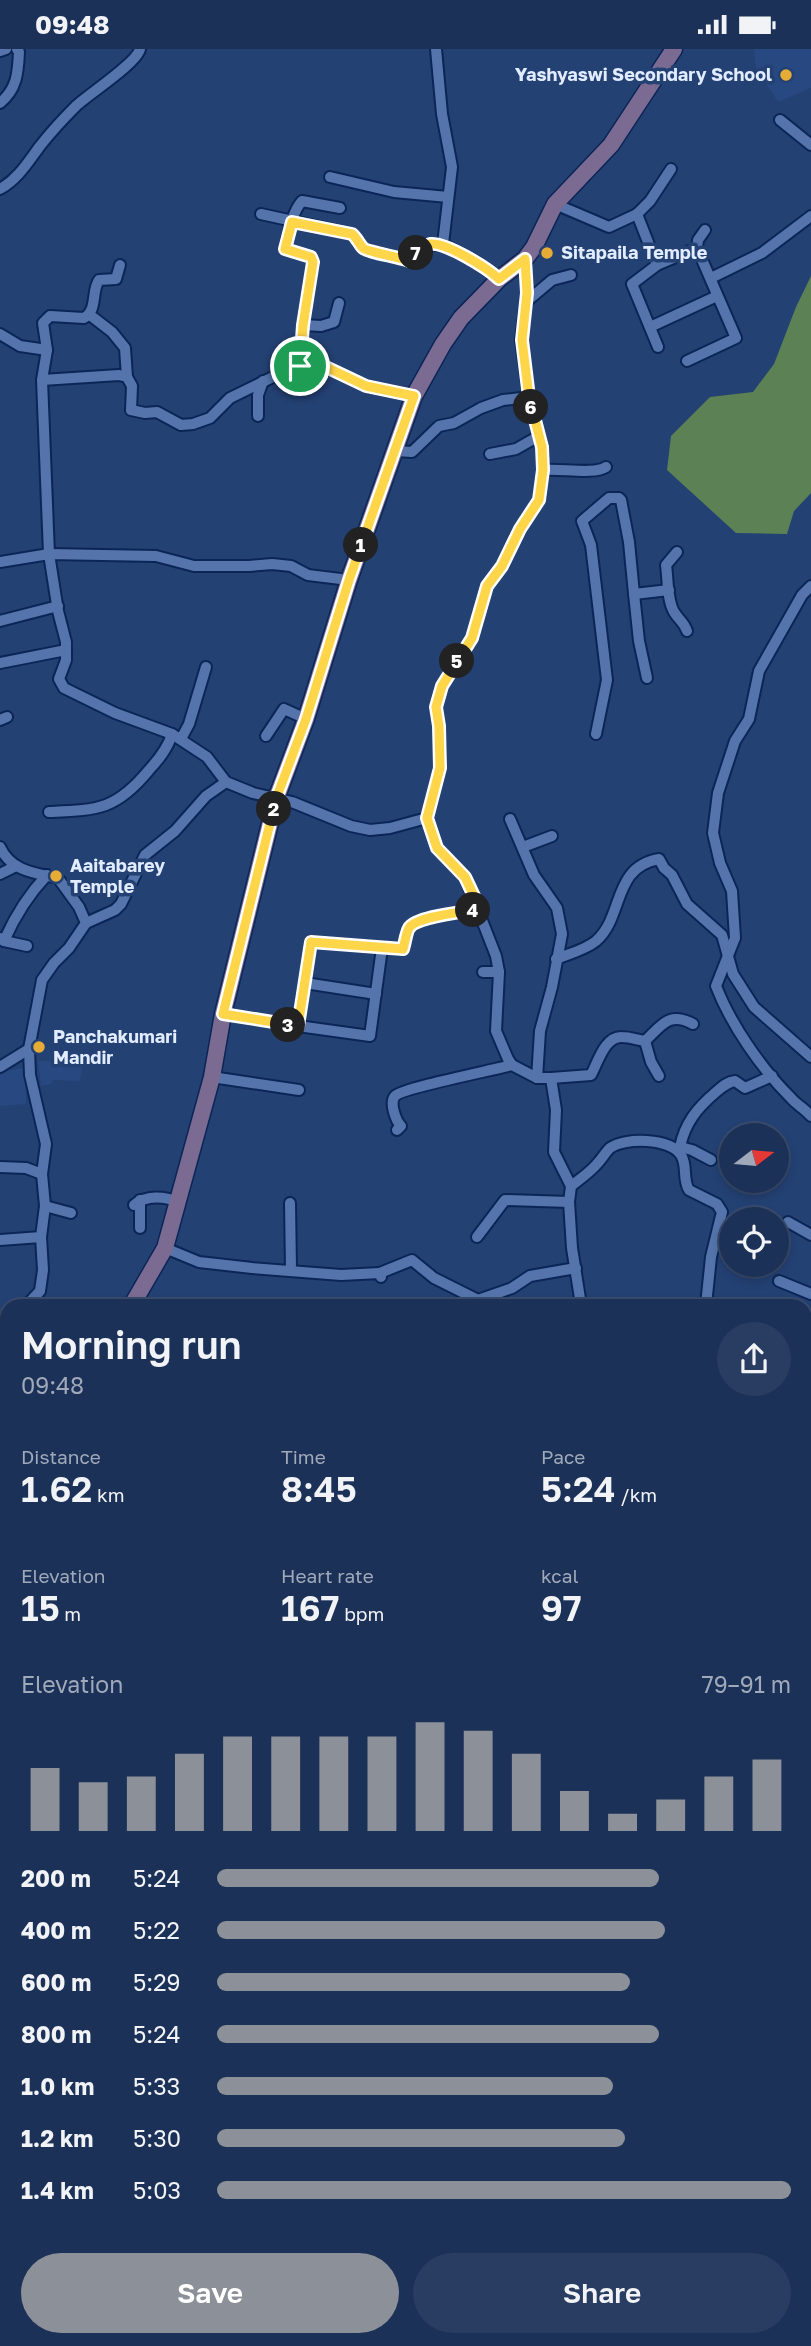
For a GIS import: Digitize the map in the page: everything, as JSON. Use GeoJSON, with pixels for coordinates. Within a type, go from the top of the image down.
{"type":"FeatureCollection","features":[{"type":"Feature","properties":{"kind":"main road"},"geometry":{"type":"LineString","coordinates":[[135,1299],[165,1248],[212,1077],[223,1014],[276,799],[306,719],[349,580],[414,396],[454,328],[499,279],[525,259],[534,247],[555,204],[611,145],[674,49]]}},
{"type":"Feature","properties":{"kind":"street"},"geometry":{"type":"LineString","coordinates":[[0,51],[6,49]]}},
{"type":"Feature","properties":{"kind":"street"},"geometry":{"type":"LineString","coordinates":[[0,103],[8,97],[18,79],[17,49]]}},
{"type":"Feature","properties":{"kind":"street"},"geometry":{"type":"LineString","coordinates":[[0,189],[23,171],[42,144],[77,106],[106,80],[133,62],[139,49]]}},
{"type":"Feature","properties":{"kind":"street"},"geometry":{"type":"LineString","coordinates":[[436,49],[442,114],[452,167],[443,244]]}},
{"type":"Feature","properties":{"kind":"street"},"geometry":{"type":"LineString","coordinates":[[780,120],[811,145]]}},
{"type":"Feature","properties":{"kind":"street"},"geometry":{"type":"LineString","coordinates":[[555,204],[609,227],[637,214],[650,201],[671,169]]}},
{"type":"Feature","properties":{"kind":"street"},"geometry":{"type":"LineString","coordinates":[[330,177],[394,192],[448,197]]}},
{"type":"Feature","properties":{"kind":"street"},"geometry":{"type":"LineString","coordinates":[[300,366],[303,325],[313,262],[311,257],[285,249],[296,208],[302,201],[340,208]]}},
{"type":"Feature","properties":{"kind":"street"},"geometry":{"type":"LineString","coordinates":[[261,214],[352,234],[362,247],[368,250],[388,253],[409,261],[430,244],[443,244],[476,262],[499,279]]}},
{"type":"Feature","properties":{"kind":"street"},"geometry":{"type":"LineString","coordinates":[[637,214],[657,265]]}},
{"type":"Feature","properties":{"kind":"street"},"geometry":{"type":"LineString","coordinates":[[710,278],[762,253],[811,216]]}},
{"type":"Feature","properties":{"kind":"street"},"geometry":{"type":"LineString","coordinates":[[687,361],[736,338],[697,248],[698,240],[705,230]]}},
{"type":"Feature","properties":{"kind":"street"},"geometry":{"type":"LineString","coordinates":[[659,347],[632,285],[657,265],[697,248]]}},
{"type":"Feature","properties":{"kind":"street"},"geometry":{"type":"LineString","coordinates":[[512,1066],[496,1031],[499,972],[480,909],[465,877],[437,848],[427,818],[440,768],[436,707],[442,686],[472,638],[487,586],[502,566],[520,529],[539,500],[543,470],[539,436],[529,397],[522,340],[526,302],[525,259]]}},
{"type":"Feature","properties":{"kind":"street"},"geometry":{"type":"LineString","coordinates":[[120,265],[116,279],[99,280],[96,283],[90,315],[84,319],[50,317],[43,323],[47,350],[42,380],[49,554],[66,650],[66,660],[59,678],[64,688],[115,713],[176,736],[207,757],[226,782],[253,793],[370,830],[390,828],[427,818]]}},
{"type":"Feature","properties":{"kind":"street"},"geometry":{"type":"LineString","coordinates":[[526,302],[552,280],[571,275]]}},
{"type":"Feature","properties":{"kind":"street"},"geometry":{"type":"LineString","coordinates":[[650,327],[717,296]]}},
{"type":"Feature","properties":{"kind":"street"},"geometry":{"type":"LineString","coordinates":[[303,325],[321,326],[334,323],[339,303]]}},
{"type":"Feature","properties":{"kind":"street"},"geometry":{"type":"LineString","coordinates":[[90,315],[112,332],[123,345],[127,377],[132,386],[131,410],[145,414],[157,412],[181,425],[211,418],[230,398],[300,366],[326,367],[366,386],[414,396]]}},
{"type":"Feature","properties":{"kind":"street"},"geometry":{"type":"LineString","coordinates":[[0,334],[20,346],[47,350]]}},
{"type":"Feature","properties":{"kind":"street"},"geometry":{"type":"LineString","coordinates":[[42,380],[119,375],[127,377]]}},
{"type":"Feature","properties":{"kind":"street"},"geometry":{"type":"LineString","coordinates":[[258,416],[258,395],[263,381]]}},
{"type":"Feature","properties":{"kind":"street"},"geometry":{"type":"LineString","coordinates":[[395,451],[412,452],[439,426],[454,423],[481,408],[503,400],[529,397]]}},
{"type":"Feature","properties":{"kind":"street"},"geometry":{"type":"LineString","coordinates":[[490,454],[516,449],[539,436]]}},
{"type":"Feature","properties":{"kind":"street"},"geometry":{"type":"LineString","coordinates":[[543,470],[598,472],[606,467]]}},
{"type":"Feature","properties":{"kind":"street"},"geometry":{"type":"LineString","coordinates":[[596,734],[607,680],[591,545],[582,521],[609,498],[616,497],[621,501],[629,542],[639,641],[647,678]]}},
{"type":"Feature","properties":{"kind":"street"},"geometry":{"type":"LineString","coordinates":[[677,552],[667,565],[669,590],[674,612],[684,622],[687,631]]}},
{"type":"Feature","properties":{"kind":"street"},"geometry":{"type":"LineString","coordinates":[[0,562],[49,554],[156,556],[194,566],[291,566],[308,575],[349,580]]}},
{"type":"Feature","properties":{"kind":"street"},"geometry":{"type":"LineString","coordinates":[[811,586],[802,595],[759,671],[749,719],[735,741],[718,793],[713,834],[720,863],[732,891],[735,938],[716,986],[727,1014],[772,1076],[791,1099],[811,1116]]}},
{"type":"Feature","properties":{"kind":"street"},"geometry":{"type":"LineString","coordinates":[[634,594],[669,590]]}},
{"type":"Feature","properties":{"kind":"street"},"geometry":{"type":"LineString","coordinates":[[0,621],[58,606]]}},
{"type":"Feature","properties":{"kind":"street"},"geometry":{"type":"LineString","coordinates":[[0,663],[66,650]]}},
{"type":"Feature","properties":{"kind":"street"},"geometry":{"type":"LineString","coordinates":[[49,812],[92,810],[121,799],[139,783],[170,743],[189,724],[206,667]]}},
{"type":"Feature","properties":{"kind":"street"},"geometry":{"type":"LineString","coordinates":[[266,736],[284,709],[306,719]]}},
{"type":"Feature","properties":{"kind":"street"},"geometry":{"type":"LineString","coordinates":[[33,1299],[40,1291],[43,1269],[41,1237],[45,1206],[42,1174],[46,1144],[30,1075],[29,1049],[42,980],[86,923],[115,910],[121,904],[145,855],[174,831],[206,796],[226,782]]}},
{"type":"Feature","properties":{"kind":"street"},"geometry":{"type":"LineString","coordinates":[[510,819],[534,874],[557,908],[562,934],[552,988],[540,1031],[537,1078]]}},
{"type":"Feature","properties":{"kind":"street"},"geometry":{"type":"LineString","coordinates":[[523,847],[552,836]]}},
{"type":"Feature","properties":{"kind":"street"},"geometry":{"type":"LineString","coordinates":[[0,847],[5,857],[16,866],[58,878],[79,907],[86,923]]}},
{"type":"Feature","properties":{"kind":"street"},"geometry":{"type":"LineString","coordinates":[[556,959],[583,949],[597,940],[608,925],[625,882],[648,861],[659,859],[672,875],[687,904],[722,935],[726,956],[741,989],[754,1007],[811,1057]]}},
{"type":"Feature","properties":{"kind":"street"},"geometry":{"type":"LineString","coordinates":[[0,874],[16,866]]}},
{"type":"Feature","properties":{"kind":"street"},"geometry":{"type":"LineString","coordinates":[[2,940],[31,892],[47,875]]}},
{"type":"Feature","properties":{"kind":"street"},"geometry":{"type":"LineString","coordinates":[[298,1026],[311,942],[403,949],[410,927],[419,921],[480,909]]}},
{"type":"Feature","properties":{"kind":"street"},"geometry":{"type":"LineString","coordinates":[[223,1014],[370,1035],[382,948]]}},
{"type":"Feature","properties":{"kind":"street"},"geometry":{"type":"LineString","coordinates":[[483,972],[499,972]]}},
{"type":"Feature","properties":{"kind":"street"},"geometry":{"type":"LineString","coordinates":[[304,983],[376,994]]}},
{"type":"Feature","properties":{"kind":"street"},"geometry":{"type":"LineString","coordinates":[[645,1041],[668,1019],[680,1017],[693,1024]]}},
{"type":"Feature","properties":{"kind":"street"},"geometry":{"type":"LineString","coordinates":[[397,1131],[401,1126],[397,1123],[393,1108],[392,1100],[396,1095],[421,1086],[512,1066],[537,1078],[590,1075],[609,1041],[615,1037],[645,1041]]}},
{"type":"Feature","properties":{"kind":"street"},"geometry":{"type":"LineString","coordinates":[[645,1041],[651,1062],[659,1076]]}},
{"type":"Feature","properties":{"kind":"street"},"geometry":{"type":"LineString","coordinates":[[0,1067],[29,1049]]}},
{"type":"Feature","properties":{"kind":"street"},"geometry":{"type":"LineString","coordinates":[[707,1299],[711,1257],[722,1212],[717,1204],[689,1191],[683,1178],[683,1157],[678,1149],[690,1119],[701,1105],[728,1083],[735,1081],[746,1088],[772,1076]]}},
{"type":"Feature","properties":{"kind":"street"},"geometry":{"type":"LineString","coordinates":[[212,1077],[299,1090]]}},
{"type":"Feature","properties":{"kind":"street"},"geometry":{"type":"LineString","coordinates":[[551,1079],[556,1110],[554,1152],[571,1186],[569,1202],[572,1248],[580,1299]]}},
{"type":"Feature","properties":{"kind":"street"},"geometry":{"type":"LineString","coordinates":[[571,1186],[594,1167],[611,1147],[630,1141],[653,1141],[678,1149],[692,1150],[711,1160]]}},
{"type":"Feature","properties":{"kind":"street"},"geometry":{"type":"LineString","coordinates":[[0,1167],[26,1168],[42,1174]]}},
{"type":"Feature","properties":{"kind":"street"},"geometry":{"type":"LineString","coordinates":[[140,1228],[137,1202],[166,1197],[178,1202]]}},
{"type":"Feature","properties":{"kind":"street"},"geometry":{"type":"LineString","coordinates":[[477,1237],[505,1200],[569,1202]]}},
{"type":"Feature","properties":{"kind":"street"},"geometry":{"type":"LineString","coordinates":[[290,1203],[291,1270]]}},
{"type":"Feature","properties":{"kind":"street"},"geometry":{"type":"LineString","coordinates":[[45,1206],[71,1213]]}},
{"type":"Feature","properties":{"kind":"street"},"geometry":{"type":"LineString","coordinates":[[789,1222],[811,1235]]}},
{"type":"Feature","properties":{"kind":"street"},"geometry":{"type":"LineString","coordinates":[[0,1240],[41,1237]]}},
{"type":"Feature","properties":{"kind":"street"},"geometry":{"type":"LineString","coordinates":[[711,1257],[719,1239]]}},
{"type":"Feature","properties":{"kind":"street"},"geometry":{"type":"LineString","coordinates":[[165,1248],[199,1262],[341,1275],[381,1275],[412,1260],[434,1278],[470,1299]]}},
{"type":"Feature","properties":{"kind":"street"},"geometry":{"type":"LineString","coordinates":[[486,1299],[512,1288],[530,1276],[576,1268]]}},
{"type":"Feature","properties":{"kind":"street"},"geometry":{"type":"LineString","coordinates":[[779,1281],[811,1294]]}},
{"type":"Feature","properties":{"kind":"shaded area","name":"Yashyaswi Secondary School"},"geometry":{"type":"Polygon","coordinates":[[[754,49],[811,49],[811,88],[778,102],[756,67],[754,49]]]}},
{"type":"Feature","properties":{"kind":"shaded area"},"geometry":{"type":"Polygon","coordinates":[[[38,1061],[83,1061],[80,1081],[53,1080],[51,1084],[41,1086],[38,1061]]]}},
{"type":"Feature","properties":{"kind":"shaded area"},"geometry":{"type":"Polygon","coordinates":[[[25,1068],[26,1104],[0,1106],[0,1075],[9,1070],[25,1068]]]}},
{"type":"Feature","properties":{"kind":"green space"},"geometry":{"type":"Polygon","coordinates":[[[811,276],[811,493],[794,511],[787,534],[736,533],[667,470],[671,436],[710,397],[753,392],[774,364],[811,276]]]}},
{"type":"Feature","properties":{"kind":"place","name":"Yashyaswi Secondary School"},"geometry":{"type":"Point","coordinates":[786,75]}},
{"type":"Feature","properties":{"kind":"place","name":"Sitapaila Temple"},"geometry":{"type":"Point","coordinates":[547,253]}},
{"type":"Feature","properties":{"kind":"place","name":"Aaitabarey Temple"},"geometry":{"type":"Point","coordinates":[56,876]}},
{"type":"Feature","properties":{"kind":"place","name":"Panchakumari Mandir"},"geometry":{"type":"Point","coordinates":[39,1047]}},
{"type":"Feature","properties":{"kind":"route"},"geometry":{"type":"LineString","coordinates":[[292,222],[352,234],[362,247],[368,250],[388,253],[409,261],[430,244],[443,244],[491,271],[499,279],[525,259],[527,293],[522,340],[529,397],[542,447],[543,470],[539,500],[520,529],[512,550],[487,586],[472,638],[442,686],[436,707],[439,726],[439,779],[427,818],[437,848],[465,877],[480,909],[429,918],[413,924],[403,949],[311,942],[298,1026],[223,1014],[276,799],[306,719],[349,580],[414,396],[366,386],[326,367],[300,366],[303,325],[313,262],[311,257],[285,249],[292,222]]}}]}
